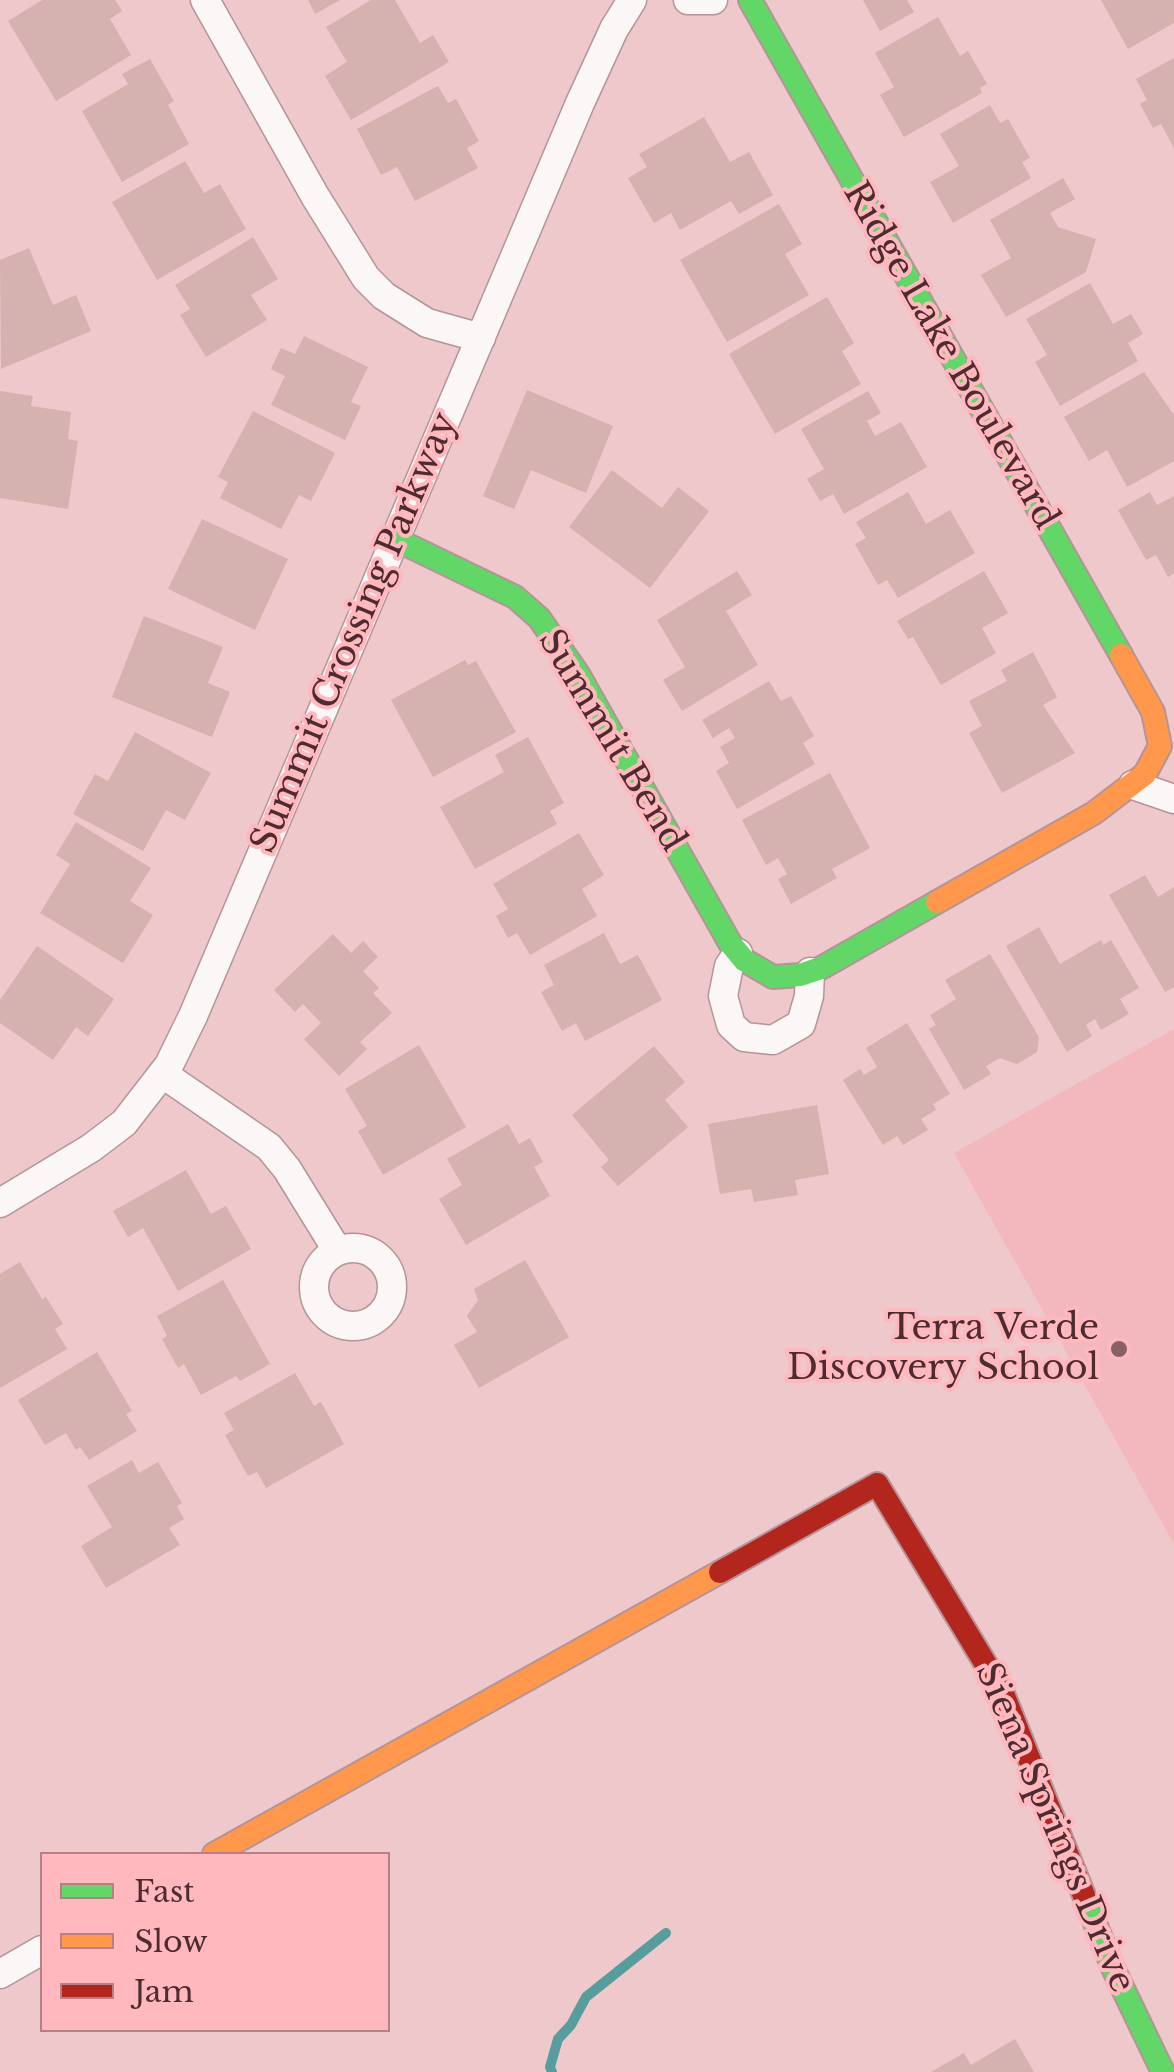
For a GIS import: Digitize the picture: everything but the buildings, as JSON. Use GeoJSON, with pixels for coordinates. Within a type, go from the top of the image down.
{"type":"FeatureCollection","features":[{"type":"Feature","properties":{"kind":"street"},"geometry":{"type":"LineString","coordinates":[[205,0],[315,196],[366,278],[384,296],[427,323],[482,338]]}},
{"type":"Feature","properties":{"kind":"street","name":"Summit Crossing Parkway"},"geometry":{"type":"LineString","coordinates":[[0,1203],[91,1148],[124,1123],[163,1074],[192,1016],[580,103],[614,28],[632,0]]}},
{"type":"Feature","properties":{"kind":"street"},"geometry":{"type":"LineString","coordinates":[[688,0],[713,0]]}},
{"type":"Feature","properties":{"kind":"street","name":"Ridge Lake Boulevard"},"geometry":{"type":"LineString","coordinates":[[750,0],[1163,713]]}},
{"type":"Feature","properties":{"kind":"street","name":"Summit Bend"},"geometry":{"type":"LineString","coordinates":[[395,539],[490,582],[539,618],[578,674],[717,921],[744,960],[773,976],[785,978],[810,972]]}},
{"type":"Feature","properties":{"kind":"street"},"geometry":{"type":"LineString","coordinates":[[738,952],[730,966],[723,996],[731,1025],[744,1036],[774,1040],[801,1024],[809,996],[810,972],[1094,812],[1145,774],[1160,746],[1163,713]]}},
{"type":"Feature","properties":{"kind":"street"},"geometry":{"type":"LineString","coordinates":[[1133,784],[1174,799]]}},
{"type":"Feature","properties":{"kind":"street"},"geometry":{"type":"LineString","coordinates":[[163,1074],[269,1147],[337,1250]]}},
{"type":"Feature","properties":{"kind":"street","name":"Siena Springs Drive"},"geometry":{"type":"LineString","coordinates":[[218,1852],[876,1484],[1002,1691],[1113,1968],[1163,2072]]}},
{"type":"Feature","properties":{"kind":"street"},"geometry":{"type":"LineString","coordinates":[[0,1974],[40,1951]]}},
{"type":"Feature","properties":{"kind":"shaded area","name":"Terra Verde Discovery School"},"geometry":{"type":"Polygon","coordinates":[[[1174,1029],[1174,1544],[954,1153],[1174,1029]]]}},
{"type":"Feature","properties":{"kind":"waterway"},"geometry":{"type":"LineString","coordinates":[[552,2072],[558,2039],[571,2025],[586,1997],[666,1933]]}},
{"type":"Feature","properties":{"kind":"traffic: fast"},"geometry":{"type":"LineString","coordinates":[[750,0],[1121,655]]}},
{"type":"Feature","properties":{"kind":"traffic: fast"},"geometry":{"type":"LineString","coordinates":[[395,539],[515,597],[539,618],[578,674],[730,943],[744,960],[773,977],[800,975],[821,968],[937,902]]}},
{"type":"Feature","properties":{"kind":"traffic: fast"},"geometry":{"type":"LineString","coordinates":[[1085,1898],[1113,1968],[1163,2072]]}},
{"type":"Feature","properties":{"kind":"traffic: slow"},"geometry":{"type":"LineString","coordinates":[[937,902],[1094,813],[1145,774],[1160,746],[1153,712],[1121,655]]}},
{"type":"Feature","properties":{"kind":"traffic: slow"},"geometry":{"type":"LineString","coordinates":[[218,1852],[720,1572]]}},
{"type":"Feature","properties":{"kind":"traffic: jam"},"geometry":{"type":"LineString","coordinates":[[720,1572],[877,1484],[1002,1691],[1085,1898]]}},
{"type":"Feature","properties":{"kind":"place","name":"Terra Verde Discovery School"},"geometry":{"type":"Point","coordinates":[1119,1349]}}]}
